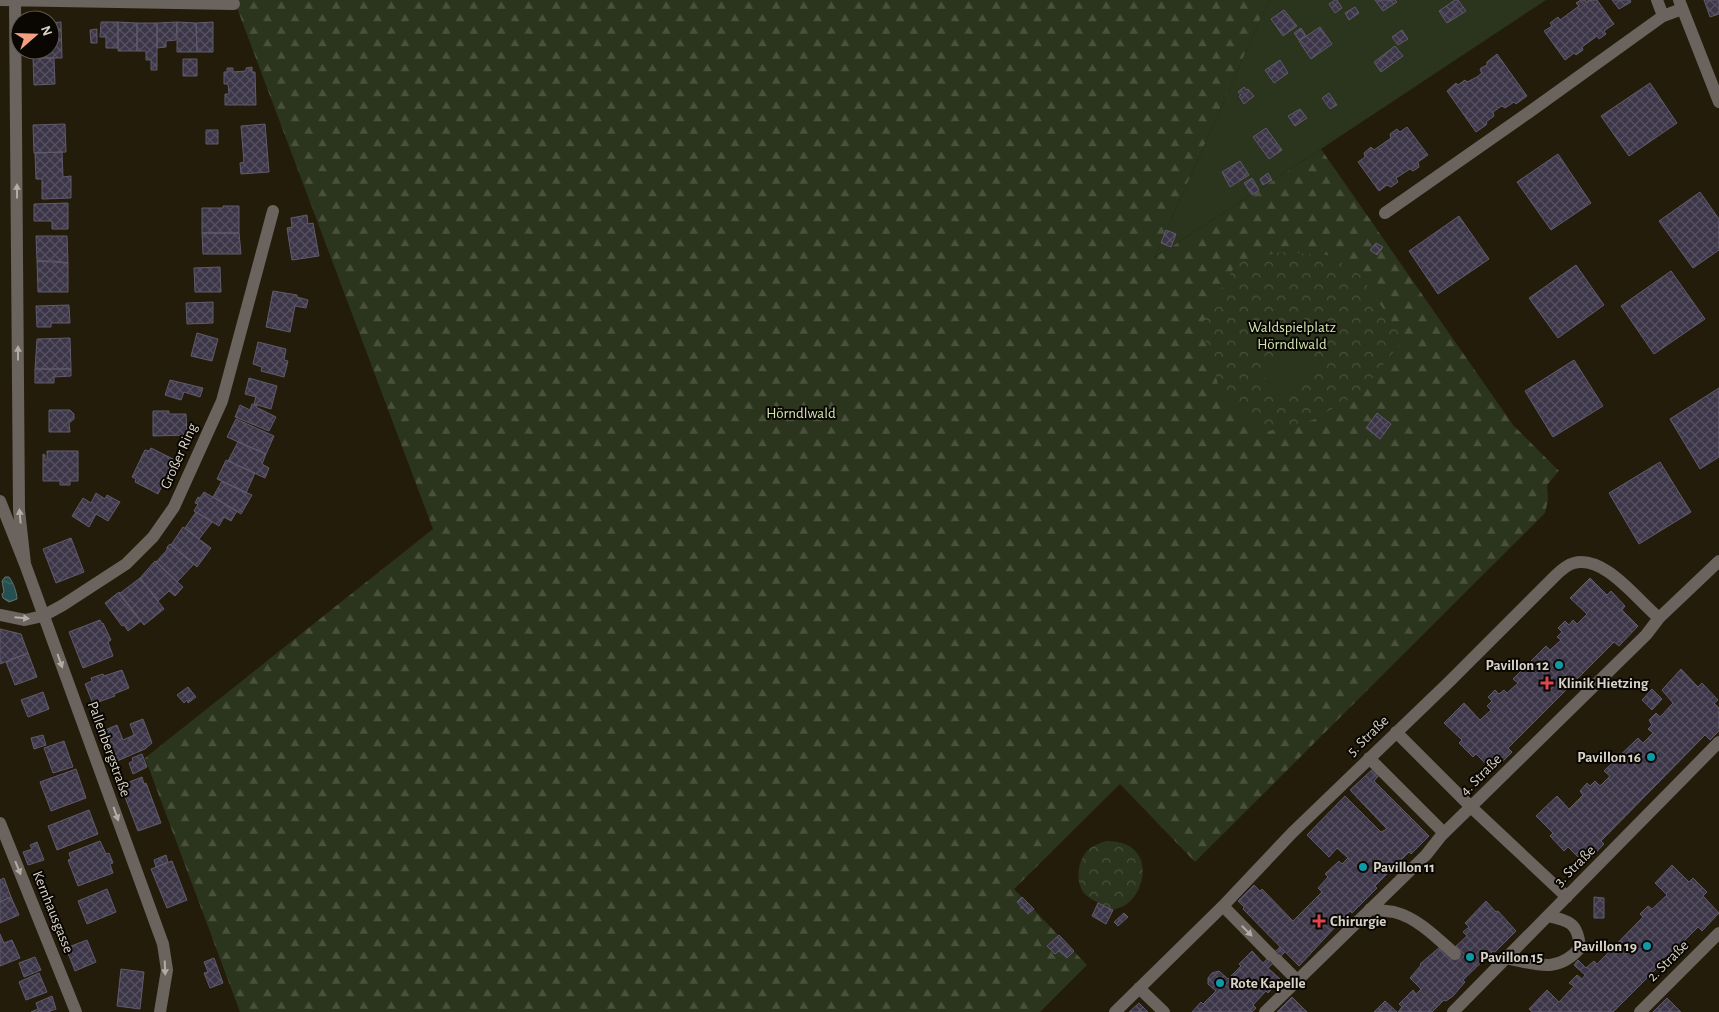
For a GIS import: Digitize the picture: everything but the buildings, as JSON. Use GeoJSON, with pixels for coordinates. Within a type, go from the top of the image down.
{"type":"FeatureCollection","features":[{"type":"Feature","properties":{"kind":"street"},"geometry":{"type":"LineString","coordinates":[[0,0],[234,4]]}},
{"type":"Feature","properties":{"kind":"street"},"geometry":{"type":"LineString","coordinates":[[15,0],[19,510],[25,564]]}},
{"type":"Feature","properties":{"kind":"street"},"geometry":{"type":"LineString","coordinates":[[1656,0],[1663,16]]}},
{"type":"Feature","properties":{"kind":"street"},"geometry":{"type":"LineString","coordinates":[[1385,213],[1681,5],[1719,102]]}},
{"type":"Feature","properties":{"kind":"street","name":"Großer Ring"},"geometry":{"type":"LineString","coordinates":[[0,615],[25,620],[43,616],[63,605],[126,564],[153,537],[174,507],[222,401],[273,211]]}},
{"type":"Feature","properties":{"kind":"street","name":"Pallenbergstraße"},"geometry":{"type":"LineString","coordinates":[[0,501],[25,564],[163,944],[166,970],[160,1012]]}},
{"type":"Feature","properties":{"kind":"street","name":"4. Straße"},"geometry":{"type":"LineString","coordinates":[[1265,1012],[1426,855],[1444,833],[1639,642],[1658,618],[1719,560]]}},
{"type":"Feature","properties":{"kind":"street","name":"5. Straße"},"geometry":{"type":"LineString","coordinates":[[1115,1012],[1222,906],[1273,852],[1569,564],[1586,562],[1606,569],[1658,618]]}},
{"type":"Feature","properties":{"kind":"street"},"geometry":{"type":"LineString","coordinates":[[1396,732],[1471,807],[1567,897]]}},
{"type":"Feature","properties":{"kind":"street","name":"3. Straße"},"geometry":{"type":"LineString","coordinates":[[1453,1012],[1719,742]]}},
{"type":"Feature","properties":{"kind":"street"},"geometry":{"type":"LineString","coordinates":[[1369,758],[1444,833]]}},
{"type":"Feature","properties":{"kind":"street","name":"Kernhausgasse"},"geometry":{"type":"LineString","coordinates":[[0,823],[76,1012]]}},
{"type":"Feature","properties":{"kind":"street"},"geometry":{"type":"LineString","coordinates":[[1222,906],[1297,980]]}},
{"type":"Feature","properties":{"kind":"street"},"geometry":{"type":"LineString","coordinates":[[1370,909],[1394,912],[1410,918],[1425,928],[1455,954]]}},
{"type":"Feature","properties":{"kind":"street"},"geometry":{"type":"LineString","coordinates":[[1506,958],[1550,966],[1572,957],[1580,948],[1579,932],[1571,923],[1548,916]]}},
{"type":"Feature","properties":{"kind":"street","name":"2. Straße"},"geometry":{"type":"LineString","coordinates":[[1640,1012],[1719,933]]}},
{"type":"Feature","properties":{"kind":"street"},"geometry":{"type":"LineString","coordinates":[[1139,988],[1164,1012]]}},
{"type":"Feature","properties":{"kind":"green space","name":"Hörndlwald"},"geometry":{"type":"Polygon","coordinates":[[[234,0],[1269,0],[1154,258],[1321,149],[1513,425],[1559,471],[1547,485],[1548,500],[1545,513],[1195,862],[1120,784],[1014,889],[1087,965],[1040,1012],[240,1012],[145,758],[433,529],[234,0]]]}},
{"type":"Feature","properties":{"kind":"green space"},"geometry":{"type":"Polygon","coordinates":[[[1269,0],[1546,0],[1154,258],[1269,0]]]}},
{"type":"Feature","properties":{"kind":"green space","name":"Waldspielplatz Hörndlwald"},"geometry":{"type":"Polygon","coordinates":[[[1281,252],[1329,255],[1360,275],[1404,339],[1361,392],[1313,420],[1261,433],[1222,398],[1201,325],[1237,262],[1281,252]]]}},
{"type":"Feature","properties":{"kind":"green space"},"geometry":{"type":"Polygon","coordinates":[[[1256,327],[1268,340],[1254,351],[1243,338],[1256,327]]]}},
{"type":"Feature","properties":{"kind":"green space"},"geometry":{"type":"Polygon","coordinates":[[[1296,344],[1316,363],[1284,396],[1264,377],[1296,344]]]}},
{"type":"Feature","properties":{"kind":"green space"},"geometry":{"type":"Polygon","coordinates":[[[1106,841],[1118,842],[1129,846],[1136,852],[1143,866],[1143,875],[1138,891],[1125,905],[1113,910],[1094,901],[1085,894],[1078,877],[1082,859],[1088,850],[1106,841]]]}},
{"type":"Feature","properties":{"kind":"water"},"geometry":{"type":"Polygon","coordinates":[[[5,577],[9,577],[17,597],[17,599],[9,602],[3,598],[2,594],[4,592],[2,581],[5,577]]]}},
{"type":"Feature","properties":{"kind":"place","name":"Pavillon 12"},"geometry":{"type":"Point","coordinates":[1559,665]}},
{"type":"Feature","properties":{"kind":"place","name":"Klinik Hietzing"},"geometry":{"type":"Point","coordinates":[1547,683]}},
{"type":"Feature","properties":{"kind":"place","name":"Pavillon 16"},"geometry":{"type":"Point","coordinates":[1651,757]}},
{"type":"Feature","properties":{"kind":"place","name":"Pavillon 11"},"geometry":{"type":"Point","coordinates":[1363,867]}},
{"type":"Feature","properties":{"kind":"place","name":"Chirurgie"},"geometry":{"type":"Point","coordinates":[1319,921]}},
{"type":"Feature","properties":{"kind":"place","name":"Pavillon 19"},"geometry":{"type":"Point","coordinates":[1647,946]}},
{"type":"Feature","properties":{"kind":"place","name":"Pavillon 15"},"geometry":{"type":"Point","coordinates":[1470,957]}},
{"type":"Feature","properties":{"kind":"place","name":"Rote Kapelle"},"geometry":{"type":"Point","coordinates":[1220,983]}}]}
